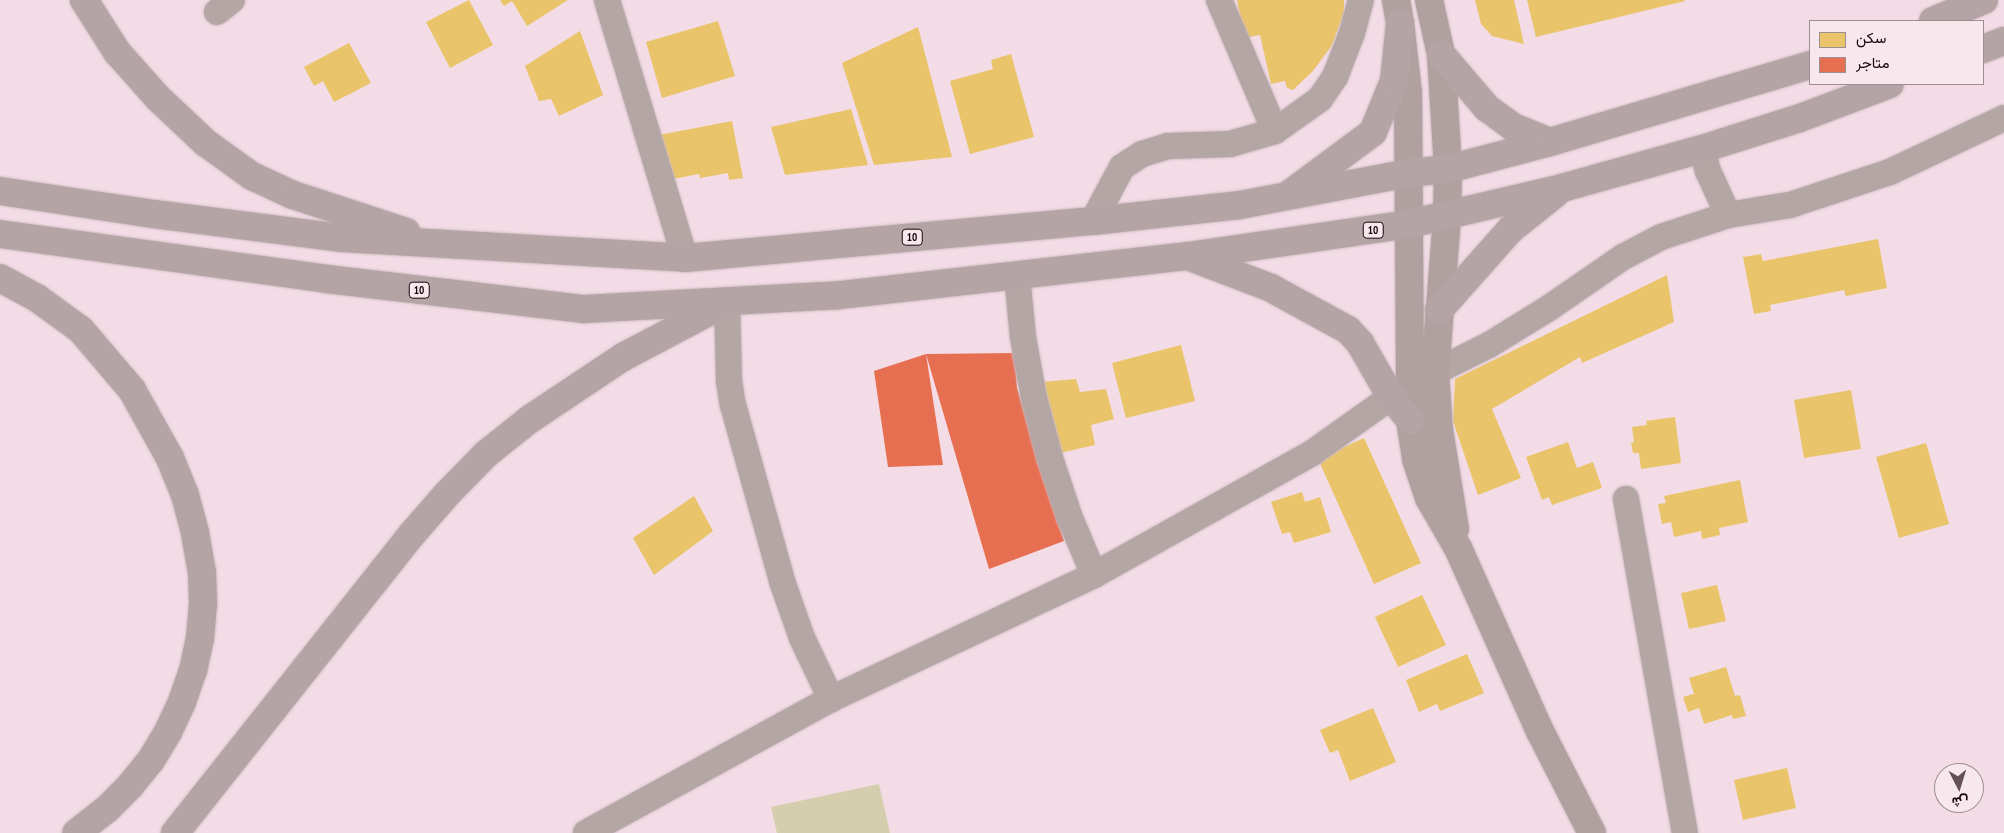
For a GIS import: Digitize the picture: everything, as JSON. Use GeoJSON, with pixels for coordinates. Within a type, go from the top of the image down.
{"type":"FeatureCollection","features":[{"type":"Feature","properties":{"kind":"highway"},"geometry":{"type":"LineString","coordinates":[[84,0],[117,52],[158,98],[206,143],[252,176],[293,195],[343,213],[456,246]]}},
{"type":"Feature","properties":{"kind":"highway"},"geometry":{"type":"LineString","coordinates":[[1935,20],[1984,0]]}},
{"type":"Feature","properties":{"kind":"highway"},"geometry":{"type":"LineString","coordinates":[[1285,197],[1373,132],[1394,81],[1398,11]]}},
{"type":"Feature","properties":{"kind":"highway"},"geometry":{"type":"LineString","coordinates":[[1984,49],[2004,41]]}},
{"type":"Feature","properties":{"kind":"highway"},"geometry":{"type":"LineString","coordinates":[[1441,54],[1487,108],[1513,127],[1550,142]]}},
{"type":"Feature","properties":{"kind":"highway","name":"10"},"geometry":{"type":"LineString","coordinates":[[0,191],[154,214],[342,238],[685,258],[1094,221],[1240,205],[1409,174],[1448,169],[1550,142],[1809,65]]}},
{"type":"Feature","properties":{"kind":"highway","name":"10"},"geometry":{"type":"LineString","coordinates":[[0,234],[327,279],[584,308],[727,303],[840,295],[1188,256],[1447,217],[1562,188],[1702,149],[1800,118],[1887,85]]}},
{"type":"Feature","properties":{"kind":"highway"},"geometry":{"type":"LineString","coordinates":[[1440,310],[1511,229],[1562,188]]}},
{"type":"Feature","properties":{"kind":"highway"},"geometry":{"type":"LineString","coordinates":[[1188,256],[1270,288],[1348,330],[1360,343],[1391,397],[1410,420]]}},
{"type":"Feature","properties":{"kind":"highway"},"geometry":{"type":"LineString","coordinates":[[0,278],[37,298],[81,330],[132,390],[170,458],[185,495],[202,572],[203,604],[198,646],[182,702],[168,732],[151,760],[130,786],[107,809],[76,833]]}},
{"type":"Feature","properties":{"kind":"highway"},"geometry":{"type":"LineString","coordinates":[[176,833],[413,533],[486,454],[530,418],[623,357],[727,303]]}},
{"type":"Feature","properties":{"kind":"main road"},"geometry":{"type":"LineString","coordinates":[[1429,0],[1441,54],[1448,169],[1447,217],[1435,372],[1439,430],[1458,548]]}},
{"type":"Feature","properties":{"kind":"main road"},"geometry":{"type":"LineString","coordinates":[[1398,11],[1408,93],[1410,420],[1416,459],[1430,498],[1458,548],[1540,731],[1592,833]]}},
{"type":"Feature","properties":{"kind":"street"},"geometry":{"type":"LineString","coordinates":[[607,0],[685,258]]}},
{"type":"Feature","properties":{"kind":"street"},"geometry":{"type":"LineString","coordinates":[[1219,0],[1275,131]]}},
{"type":"Feature","properties":{"kind":"street"},"geometry":{"type":"LineString","coordinates":[[1094,221],[1122,166],[1142,154],[1168,146],[1230,144],[1275,131],[1320,99],[1335,77],[1352,33],[1361,0]]}},
{"type":"Feature","properties":{"kind":"street"},"geometry":{"type":"LineString","coordinates":[[1435,372],[1490,345],[1549,308],[1623,257],[1661,236],[1728,215],[1790,205],[1890,172],[2004,118]]}},
{"type":"Feature","properties":{"kind":"street"},"geometry":{"type":"LineString","coordinates":[[1702,149],[1708,171],[1728,215]]}},
{"type":"Feature","properties":{"kind":"street"},"geometry":{"type":"LineString","coordinates":[[1017,275],[1025,346],[1034,398],[1050,458],[1070,518],[1094,575]]}},
{"type":"Feature","properties":{"kind":"street"},"geometry":{"type":"LineString","coordinates":[[727,303],[729,381],[733,405],[783,584],[802,638],[832,699]]}},
{"type":"Feature","properties":{"kind":"street"},"geometry":{"type":"LineString","coordinates":[[586,833],[832,699],[1094,575],[1312,453],[1391,397]]}},
{"type":"Feature","properties":{"kind":"street"},"geometry":{"type":"LineString","coordinates":[[1626,499],[1685,833]]}},
{"type":"Feature","properties":{"kind":"shaded area"},"geometry":{"type":"Polygon","coordinates":[[[879,784],[890,833],[777,833],[771,807],[879,784]]]}},
{"type":"Feature","properties":{"kind":"building: سكن"},"geometry":{"type":"Polygon","coordinates":[[[469,0],[493,45],[450,68],[426,22],[469,0]]]}},
{"type":"Feature","properties":{"kind":"building: سكن"},"geometry":{"type":"Polygon","coordinates":[[[500,0],[568,0],[527,26],[512,1],[504,6],[500,0]]]}},
{"type":"Feature","properties":{"kind":"building: سكن"},"geometry":{"type":"Polygon","coordinates":[[[1237,0],[1344,0],[1344,13],[1332,45],[1313,71],[1293,90],[1287,88],[1285,81],[1271,84],[1260,35],[1244,38],[1237,0]]]}},
{"type":"Feature","properties":{"kind":"building: سكن"},"geometry":{"type":"Polygon","coordinates":[[[1475,0],[1514,0],[1524,44],[1492,36],[1481,24],[1475,0]]]}},
{"type":"Feature","properties":{"kind":"building: سكن"},"geometry":{"type":"Polygon","coordinates":[[[1527,0],[1685,0],[1685,1],[1536,37],[1527,0]]]}},
{"type":"Feature","properties":{"kind":"building: سكن"},"geometry":{"type":"Polygon","coordinates":[[[718,21],[735,76],[662,98],[646,42],[718,21]]]}},
{"type":"Feature","properties":{"kind":"building: سكن"},"geometry":{"type":"Polygon","coordinates":[[[918,27],[952,157],[874,165],[842,63],[918,27]]]}},
{"type":"Feature","properties":{"kind":"building: سكن"},"geometry":{"type":"Polygon","coordinates":[[[580,31],[603,95],[559,116],[551,99],[539,101],[525,66],[580,31]]]}},
{"type":"Feature","properties":{"kind":"building: سكن"},"geometry":{"type":"Polygon","coordinates":[[[349,43],[371,83],[334,102],[323,81],[314,86],[304,67],[349,43]]]}},
{"type":"Feature","properties":{"kind":"building: سكن"},"geometry":{"type":"Polygon","coordinates":[[[1011,54],[1034,137],[970,154],[950,81],[993,69],[991,60],[1011,54]]]}},
{"type":"Feature","properties":{"kind":"building: سكن"},"geometry":{"type":"Polygon","coordinates":[[[851,109],[868,165],[785,175],[771,127],[851,109]]]}},
{"type":"Feature","properties":{"kind":"building: سكن"},"geometry":{"type":"Polygon","coordinates":[[[732,121],[743,178],[729,180],[728,173],[700,178],[699,174],[668,180],[659,135],[732,121]]]}},
{"type":"Feature","properties":{"kind":"building: سكن"},"geometry":{"type":"Polygon","coordinates":[[[1878,239],[1887,288],[1846,296],[1844,290],[1770,305],[1771,311],[1754,314],[1743,257],[1761,254],[1763,261],[1878,239]]]}},
{"type":"Feature","properties":{"kind":"building: سكن"},"geometry":{"type":"Polygon","coordinates":[[[1667,275],[1674,322],[1582,363],[1580,357],[1492,409],[1521,478],[1478,495],[1453,421],[1455,379],[1667,275]]]}},
{"type":"Feature","properties":{"kind":"building: سكن"},"geometry":{"type":"Polygon","coordinates":[[[1181,345],[1195,401],[1126,418],[1112,363],[1181,345]]]}},
{"type":"Feature","properties":{"kind":"building: سكن"},"geometry":{"type":"Polygon","coordinates":[[[1076,379],[1080,392],[1106,389],[1114,419],[1091,425],[1095,445],[1060,453],[1042,382],[1076,379]]]}},
{"type":"Feature","properties":{"kind":"building: سكن"},"geometry":{"type":"Polygon","coordinates":[[[1851,390],[1861,449],[1804,458],[1794,400],[1851,390]]]}},
{"type":"Feature","properties":{"kind":"building: سكن"},"geometry":{"type":"Polygon","coordinates":[[[1675,417],[1681,463],[1641,469],[1639,453],[1633,453],[1631,443],[1634,442],[1632,427],[1647,425],[1646,421],[1675,417]]]}},
{"type":"Feature","properties":{"kind":"building: سكن"},"geometry":{"type":"Polygon","coordinates":[[[1364,438],[1421,563],[1374,584],[1318,459],[1364,438]]]}},
{"type":"Feature","properties":{"kind":"building: سكن"},"geometry":{"type":"Polygon","coordinates":[[[1568,442],[1577,468],[1593,462],[1602,488],[1552,505],[1549,497],[1542,500],[1526,457],[1568,442]]]}},
{"type":"Feature","properties":{"kind":"building: سكن"},"geometry":{"type":"Polygon","coordinates":[[[1926,443],[1949,524],[1899,538],[1876,457],[1926,443]]]}},
{"type":"Feature","properties":{"kind":"building: سكن"},"geometry":{"type":"Polygon","coordinates":[[[1740,480],[1748,522],[1719,528],[1720,535],[1702,539],[1701,531],[1674,537],[1671,522],[1662,524],[1658,504],[1666,503],[1664,496],[1740,480]]]}},
{"type":"Feature","properties":{"kind":"building: سكن"},"geometry":{"type":"Polygon","coordinates":[[[1302,492],[1305,502],[1320,497],[1331,532],[1294,543],[1290,532],[1282,534],[1271,502],[1302,492]]]}},
{"type":"Feature","properties":{"kind":"building: سكن"},"geometry":{"type":"Polygon","coordinates":[[[694,496],[713,531],[654,575],[633,538],[694,496]]]}},
{"type":"Feature","properties":{"kind":"building: سكن"},"geometry":{"type":"Polygon","coordinates":[[[1717,585],[1726,621],[1689,629],[1681,593],[1717,585]]]}},
{"type":"Feature","properties":{"kind":"building: سكن"},"geometry":{"type":"Polygon","coordinates":[[[1422,595],[1446,645],[1398,667],[1375,617],[1422,595]]]}},
{"type":"Feature","properties":{"kind":"building: سكن"},"geometry":{"type":"Polygon","coordinates":[[[1467,654],[1484,693],[1440,711],[1437,704],[1419,712],[1406,680],[1467,654]]]}},
{"type":"Feature","properties":{"kind":"building: سكن"},"geometry":{"type":"Polygon","coordinates":[[[1726,667],[1735,696],[1740,695],[1746,716],[1733,719],[1732,715],[1704,724],[1699,708],[1688,712],[1683,697],[1694,694],[1689,678],[1726,667]]]}},
{"type":"Feature","properties":{"kind":"building: سكن"},"geometry":{"type":"Polygon","coordinates":[[[1373,708],[1396,762],[1350,781],[1338,750],[1330,753],[1320,730],[1373,708]]]}},
{"type":"Feature","properties":{"kind":"building: سكن"},"geometry":{"type":"Polygon","coordinates":[[[1787,768],[1796,808],[1743,820],[1734,780],[1787,768]]]}},
{"type":"Feature","properties":{"kind":"building: متاجر"},"geometry":{"type":"Polygon","coordinates":[[[1015,353],[1017,388],[1064,541],[989,569],[926,354],[1015,353]]]}},
{"type":"Feature","properties":{"kind":"building: متاجر"},"geometry":{"type":"Polygon","coordinates":[[[926,354],[943,465],[888,467],[874,371],[926,354]]]}}]}
